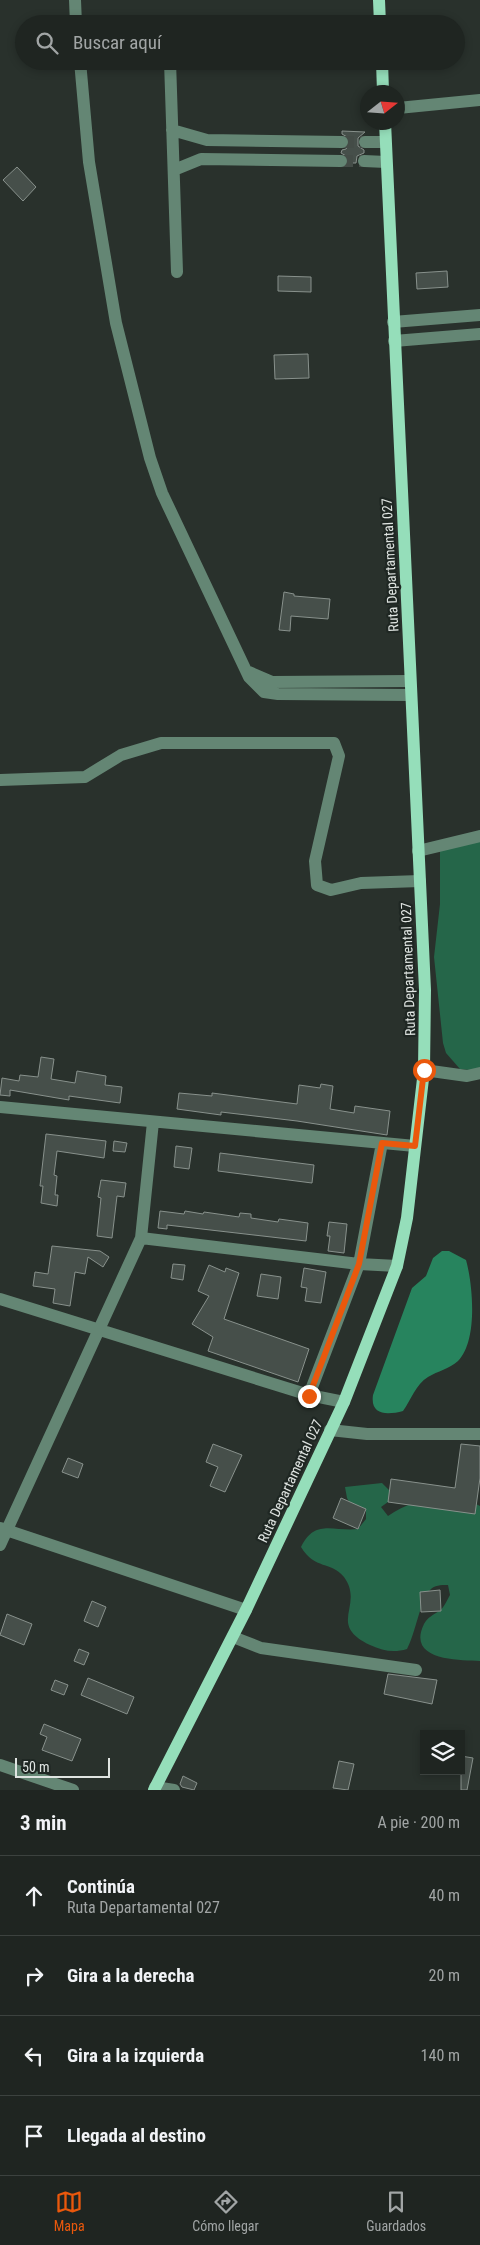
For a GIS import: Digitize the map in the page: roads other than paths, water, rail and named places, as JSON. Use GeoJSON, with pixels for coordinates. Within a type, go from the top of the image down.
{"type":"FeatureCollection","features":[{"type":"Feature","properties":{"kind":"main road"},"geometry":{"type":"LineString","coordinates":[[379,0],[380,15]]}},
{"type":"Feature","properties":{"kind":"main road"},"geometry":{"type":"LineString","coordinates":[[382,70],[383,85]]}},
{"type":"Feature","properties":{"kind":"main road","name":"Ruta Departamental 027"},"geometry":{"type":"LineString","coordinates":[[155,1789],[233,1637],[344,1402],[397,1266],[407,1218],[424,1070],[425,990],[384,130]]}},
{"type":"Feature","properties":{"kind":"street"},"geometry":{"type":"LineString","coordinates":[[75,0],[76,15]]}},
{"type":"Feature","properties":{"kind":"street"},"geometry":{"type":"LineString","coordinates":[[81,70],[89,162],[116,323],[150,458],[162,493],[249,677],[264,692],[278,694],[411,695]]}},
{"type":"Feature","properties":{"kind":"street"},"geometry":{"type":"LineString","coordinates":[[170,70],[177,272]]}},
{"type":"Feature","properties":{"kind":"street"},"geometry":{"type":"LineString","coordinates":[[405,107],[480,100]]}},
{"type":"Feature","properties":{"kind":"street"},"geometry":{"type":"LineString","coordinates":[[172,130],[207,140],[342,142]]}},
{"type":"Feature","properties":{"kind":"street"},"geometry":{"type":"LineString","coordinates":[[365,142],[385,142]]}},
{"type":"Feature","properties":{"kind":"street"},"geometry":{"type":"LineString","coordinates":[[174,170],[201,159],[341,161]]}},
{"type":"Feature","properties":{"kind":"street"},"geometry":{"type":"LineString","coordinates":[[364,161],[386,162]]}},
{"type":"Feature","properties":{"kind":"street"},"geometry":{"type":"LineString","coordinates":[[393,322],[480,315]]}},
{"type":"Feature","properties":{"kind":"street"},"geometry":{"type":"LineString","coordinates":[[394,341],[480,334]]}},
{"type":"Feature","properties":{"kind":"street"},"geometry":{"type":"LineString","coordinates":[[246,671],[272,682],[410,681]]}},
{"type":"Feature","properties":{"kind":"street"},"geometry":{"type":"LineString","coordinates":[[0,780],[85,777],[122,755],[160,744],[334,743],[339,756],[315,860],[317,885],[330,890],[362,883],[420,881]]}},
{"type":"Feature","properties":{"kind":"street"},"geometry":{"type":"LineString","coordinates":[[418,851],[480,836]]}},
{"type":"Feature","properties":{"kind":"street"},"geometry":{"type":"LineString","coordinates":[[424,1070],[467,1076],[480,1073]]}},
{"type":"Feature","properties":{"kind":"street"},"geometry":{"type":"LineString","coordinates":[[0,1107],[415,1146]]}},
{"type":"Feature","properties":{"kind":"street"},"geometry":{"type":"LineString","coordinates":[[0,1545],[3,1529],[141,1238],[153,1122]]}},
{"type":"Feature","properties":{"kind":"street"},"geometry":{"type":"LineString","coordinates":[[309,1396],[359,1264],[382,1143]]}},
{"type":"Feature","properties":{"kind":"street"},"geometry":{"type":"LineString","coordinates":[[141,1238],[359,1264],[397,1266]]}},
{"type":"Feature","properties":{"kind":"street"},"geometry":{"type":"LineString","coordinates":[[0,1299],[309,1396],[344,1402]]}},
{"type":"Feature","properties":{"kind":"street"},"geometry":{"type":"LineString","coordinates":[[330,1430],[367,1434],[480,1434]]}},
{"type":"Feature","properties":{"kind":"street"},"geometry":{"type":"LineString","coordinates":[[3,1529],[246,1610]]}},
{"type":"Feature","properties":{"kind":"street"},"geometry":{"type":"LineString","coordinates":[[233,1637],[261,1648],[416,1670]]}},
{"type":"Feature","properties":{"kind":"street"},"geometry":{"type":"LineString","coordinates":[[0,1765],[73,1790]]}},
{"type":"Feature","properties":{"kind":"street"},"geometry":{"type":"LineString","coordinates":[[155,1789],[174,1790]]}},
{"type":"Feature","properties":{"kind":"tunnel"},"geometry":{"type":"LineString","coordinates":[[342,142],[365,142]]}},
{"type":"Feature","properties":{"kind":"tunnel"},"geometry":{"type":"LineString","coordinates":[[341,161],[364,161]]}}]}
